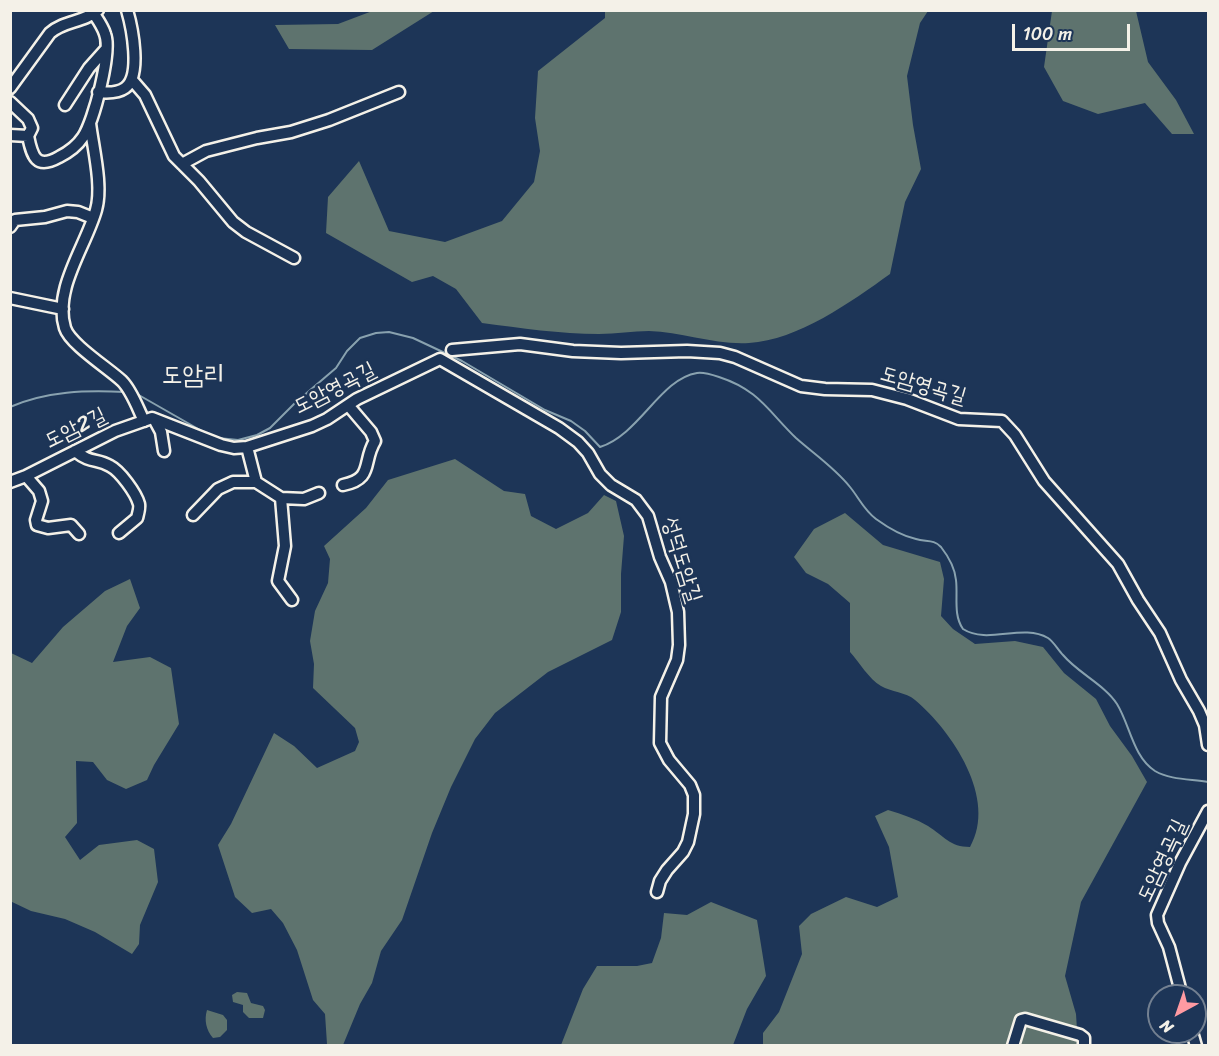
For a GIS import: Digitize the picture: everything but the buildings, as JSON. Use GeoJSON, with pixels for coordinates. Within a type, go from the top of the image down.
{"type":"FeatureCollection","features":[{"type":"Feature","properties":{"kind":"street"},"geometry":{"type":"LineString","coordinates":[[98,92],[116,91],[127,87],[132,80],[135,61],[133,31],[127,10]]}},
{"type":"Feature","properties":{"kind":"street"},"geometry":{"type":"LineString","coordinates":[[10,88],[50,33],[59,26],[80,21],[96,12],[106,35],[103,76],[90,123],[84,136],[72,150],[48,164],[41,162],[32,153],[28,136],[32,128],[28,119],[10,102]]}},
{"type":"Feature","properties":{"kind":"street"},"geometry":{"type":"LineString","coordinates":[[65,105],[89,68],[106,49]]}},
{"type":"Feature","properties":{"kind":"street"},"geometry":{"type":"LineString","coordinates":[[132,80],[145,95],[174,156],[199,181],[232,222],[294,258]]}},
{"type":"Feature","properties":{"kind":"street"},"geometry":{"type":"LineString","coordinates":[[182,164],[206,151],[291,132],[329,120],[399,92]]}},
{"type":"Feature","properties":{"kind":"street"},"geometry":{"type":"LineString","coordinates":[[90,123],[97,183],[97,208],[70,271],[63,309],[65,330],[80,347],[123,382],[133,399],[161,432],[164,451]]}},
{"type":"Feature","properties":{"kind":"street"},"geometry":{"type":"LineString","coordinates":[[10,135],[28,136]]}},
{"type":"Feature","properties":{"kind":"street"},"geometry":{"type":"LineString","coordinates":[[10,227],[15,220],[45,217],[67,211],[78,212],[93,218]]}},
{"type":"Feature","properties":{"kind":"street"},"geometry":{"type":"LineString","coordinates":[[10,298],[63,309]]}},
{"type":"Feature","properties":{"kind":"street","name":"도암영곡길"},"geometry":{"type":"LineString","coordinates":[[452,350],[520,344],[573,351],[720,353],[735,357],[801,386],[872,390],[907,399],[959,419],[1002,421],[1015,435],[1044,481],[1118,564],[1160,633],[1177,672],[1199,711],[1209,745]]}},
{"type":"Feature","properties":{"kind":"street","name":"도암영곡길"},"geometry":{"type":"LineString","coordinates":[[149,420],[167,422],[220,445],[234,448],[247,447],[312,426],[348,405],[440,359]]}},
{"type":"Feature","properties":{"kind":"street","name":"성덕도암길"},"geometry":{"type":"LineString","coordinates":[[440,359],[559,428],[578,442],[588,453],[600,474],[611,485],[636,500],[648,516],[660,557],[671,582],[678,612],[677,660],[661,697],[660,743],[669,760],[690,785],[694,795],[694,814],[688,842],[683,852],[663,876],[657,892]]}},
{"type":"Feature","properties":{"kind":"street"},"geometry":{"type":"LineString","coordinates":[[343,485],[360,479],[366,472],[370,448],[375,441],[371,432],[348,405]]}},
{"type":"Feature","properties":{"kind":"street","name":"도암2길"},"geometry":{"type":"LineString","coordinates":[[10,482],[115,431],[149,420]]}},
{"type":"Feature","properties":{"kind":"street"},"geometry":{"type":"LineString","coordinates":[[247,447],[256,482]]}},
{"type":"Feature","properties":{"kind":"street"},"geometry":{"type":"LineString","coordinates":[[75,451],[85,459],[111,466],[122,475],[136,496],[140,506],[137,518],[119,533]]}},
{"type":"Feature","properties":{"kind":"street","name":"도암2길"},"geometry":{"type":"LineString","coordinates":[[26,476],[39,491],[42,501],[36,520],[37,525],[48,528],[71,525],[79,534]]}},
{"type":"Feature","properties":{"kind":"street"},"geometry":{"type":"LineString","coordinates":[[193,515],[224,486],[233,482],[256,482],[281,498],[304,499],[319,493]]}},
{"type":"Feature","properties":{"kind":"street"},"geometry":{"type":"LineString","coordinates":[[281,498],[285,546],[278,581],[292,600]]}},
{"type":"Feature","properties":{"kind":"street","name":"도암영곡길"},"geometry":{"type":"LineString","coordinates":[[1179,984],[1157,915],[1180,863],[1209,812]]}},
{"type":"Feature","properties":{"kind":"street"},"geometry":{"type":"LineString","coordinates":[[1013,1046],[1021,1020],[1025,1019],[1080,1035],[1084,1038],[1084,1046]]}},
{"type":"Feature","properties":{"kind":"green space"},"geometry":{"type":"Polygon","coordinates":[[[375,10],[434,11],[372,50],[289,49],[275,25],[338,24],[375,10]]]}},
{"type":"Feature","properties":{"kind":"green space"},"geometry":{"type":"Polygon","coordinates":[[[605,11],[928,11],[920,23],[907,76],[921,169],[905,202],[890,274],[823,318],[786,335],[768,340],[736,343],[649,331],[605,334],[570,333],[482,323],[456,289],[433,276],[412,282],[326,233],[328,197],[359,161],[389,231],[445,242],[502,221],[534,182],[540,151],[535,118],[538,71],[605,18],[605,11]]]}},
{"type":"Feature","properties":{"kind":"green space"},"geometry":{"type":"Polygon","coordinates":[[[1052,11],[1136,11],[1148,62],[1176,100],[1194,134],[1172,134],[1145,103],[1098,114],[1063,101],[1044,67],[1052,11]]]}},
{"type":"Feature","properties":{"kind":"green space"},"geometry":{"type":"Polygon","coordinates":[[[455,459],[504,491],[525,494],[531,516],[556,529],[588,513],[604,495],[616,501],[624,536],[621,612],[612,640],[548,672],[495,713],[475,739],[451,787],[432,833],[402,920],[381,951],[372,983],[360,1004],[343,1045],[325,1045],[327,1044],[325,1014],[313,1000],[297,950],[283,923],[271,909],[252,913],[235,897],[218,845],[231,824],[274,733],[294,746],[317,768],[355,751],[359,742],[355,728],[313,688],[314,664],[310,641],[315,611],[328,583],[330,559],[324,546],[366,508],[388,480],[455,459]]]}},
{"type":"Feature","properties":{"kind":"green space"},"geometry":{"type":"Polygon","coordinates":[[[845,513],[883,545],[940,562],[944,579],[941,616],[953,629],[975,644],[1015,641],[1043,647],[1064,673],[1096,699],[1110,726],[1132,756],[1147,782],[1081,902],[1065,976],[1076,1014],[1078,1045],[763,1046],[763,1033],[779,1012],[802,954],[799,926],[811,914],[846,897],[877,907],[898,897],[889,847],[875,816],[888,810],[904,815],[919,821],[952,843],[963,847],[970,847],[977,828],[978,808],[975,788],[956,747],[943,729],[915,700],[881,686],[868,675],[850,652],[850,603],[828,584],[806,573],[794,557],[814,529],[845,513]]]}},
{"type":"Feature","properties":{"kind":"green space"},"geometry":{"type":"Polygon","coordinates":[[[130,579],[140,608],[127,626],[113,662],[150,657],[171,668],[179,724],[147,780],[126,789],[107,780],[93,762],[76,761],[77,823],[65,837],[80,860],[99,845],[137,840],[154,849],[158,882],[140,925],[139,944],[132,954],[95,932],[65,919],[31,911],[10,901],[11,653],[32,663],[63,627],[105,591],[130,579]]]}},
{"type":"Feature","properties":{"kind":"green space"},"geometry":{"type":"Polygon","coordinates":[[[711,902],[757,920],[766,976],[747,1009],[733,1045],[561,1045],[583,989],[597,966],[637,966],[652,963],[661,938],[664,913],[687,915],[711,902]]]}},
{"type":"Feature","properties":{"kind":"green space"},"geometry":{"type":"Polygon","coordinates":[[[237,992],[247,993],[251,1003],[263,1006],[265,1010],[263,1018],[249,1018],[243,1012],[243,1005],[233,1002],[232,995],[237,992]]]}},
{"type":"Feature","properties":{"kind":"green space"},"geometry":{"type":"Polygon","coordinates":[[[207,1010],[223,1015],[227,1020],[227,1030],[220,1037],[213,1038],[207,1028],[207,1010]]]}},
{"type":"Feature","properties":{"kind":"waterway"},"geometry":{"type":"LineString","coordinates":[[218,438],[238,440],[257,435],[270,428],[336,368],[347,351],[360,338],[376,333],[389,332],[413,338],[462,361],[545,410],[571,421],[585,431],[600,447],[627,431],[672,385],[684,377],[697,373],[719,377],[744,388],[762,402],[796,438],[838,474],[876,519],[900,533],[933,542],[941,547],[954,571],[957,612],[963,629],[983,635],[1027,633],[1048,638],[1069,661],[1112,697],[1137,749],[1148,765],[1167,776],[1208,782]]}},
{"type":"Feature","properties":{"kind":"waterway"},"geometry":{"type":"LineString","coordinates":[[10,407],[38,398],[67,393],[125,392]]}},
{"type":"Feature","properties":{"kind":"waterway"},"geometry":{"type":"LineString","coordinates":[[137,394],[207,434]]}},
{"type":"Feature","properties":{"kind":"district","name":"도암리"},"geometry":{"type":"Point","coordinates":[193,376]}}]}
